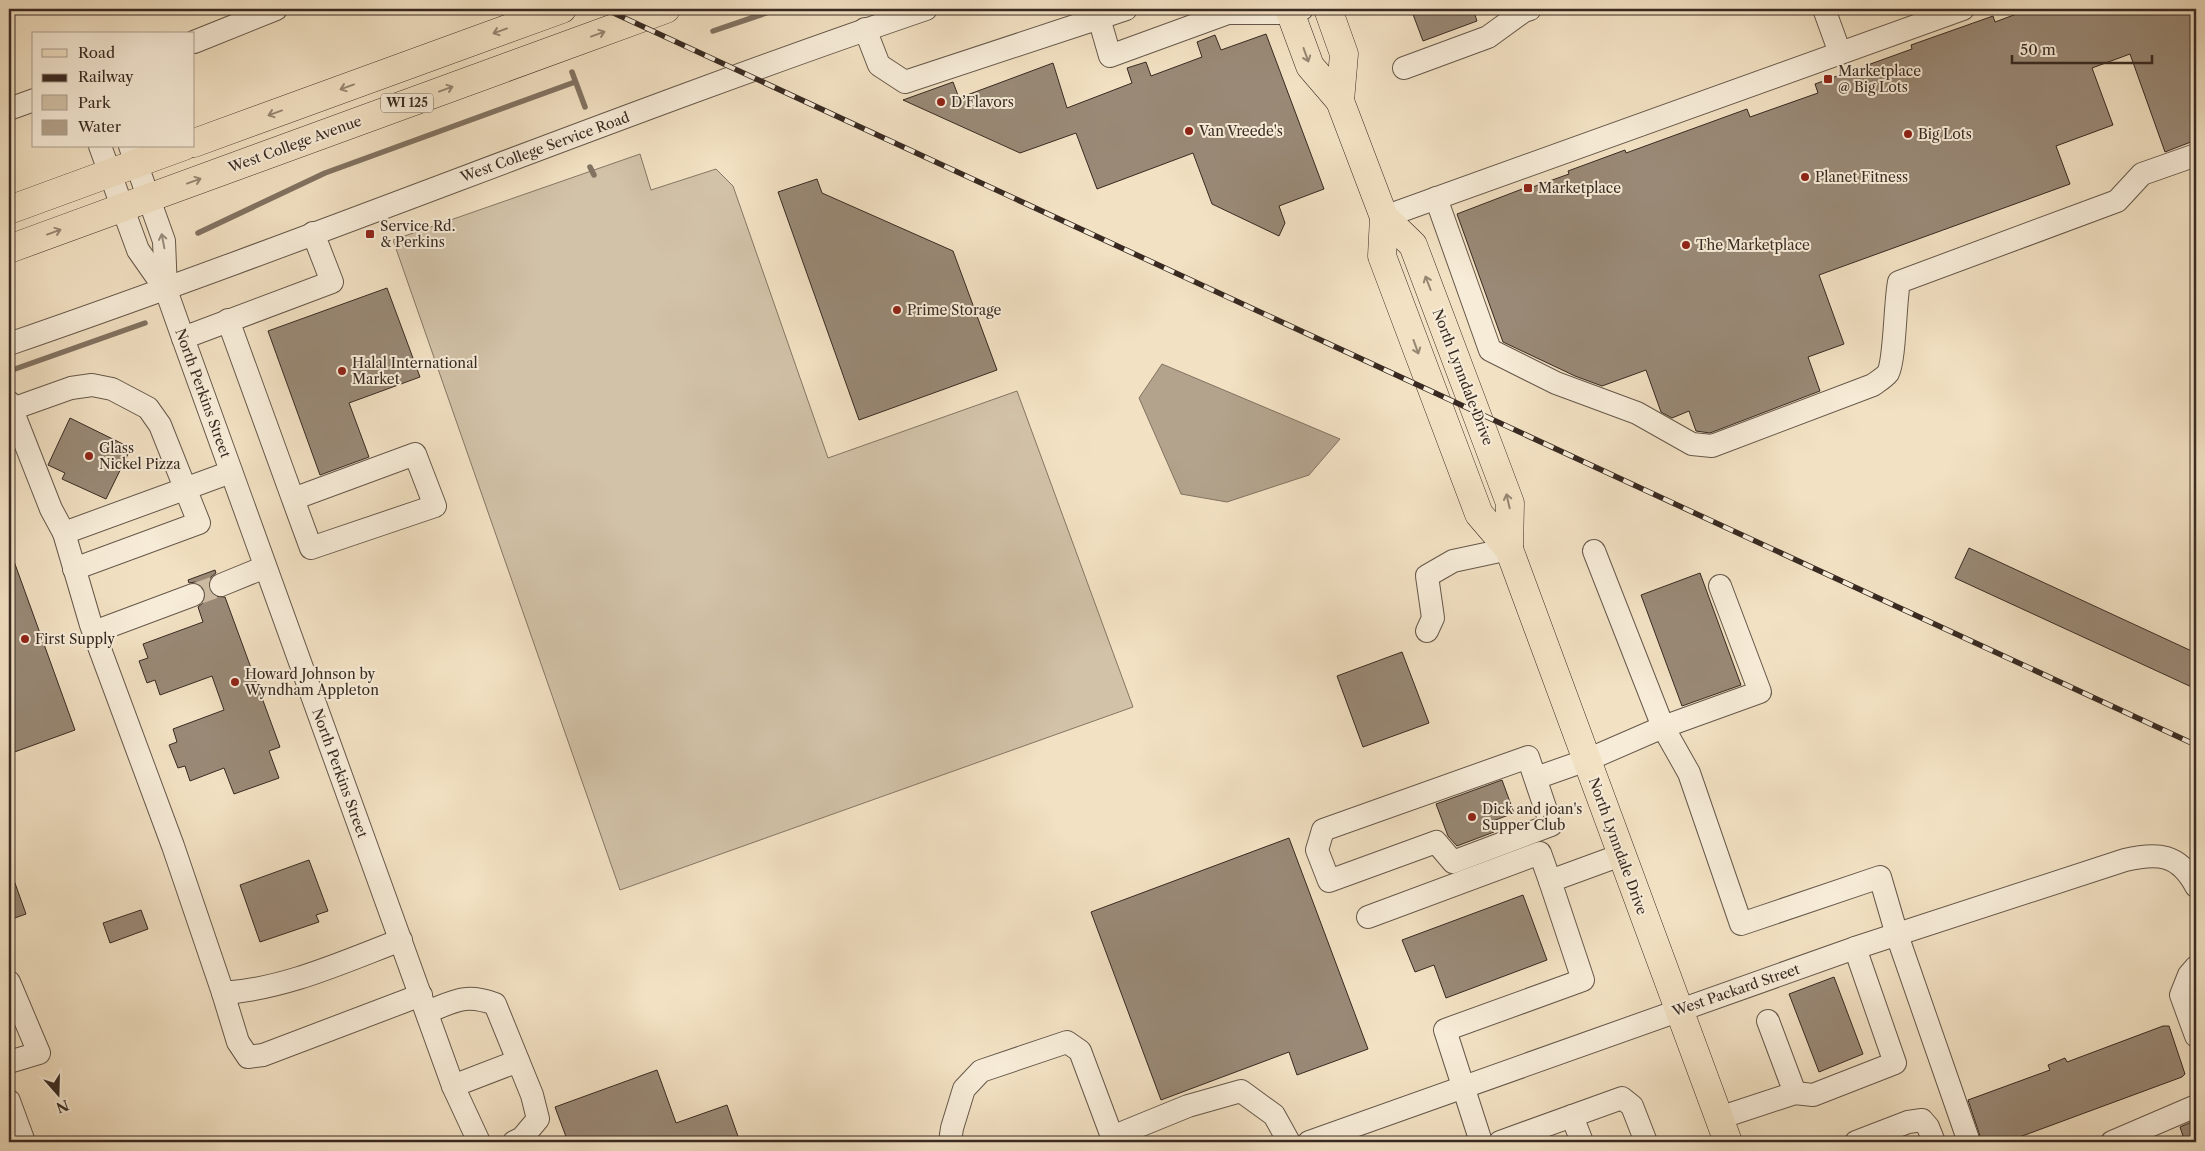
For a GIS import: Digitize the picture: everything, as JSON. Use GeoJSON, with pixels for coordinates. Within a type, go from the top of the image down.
{"type":"FeatureCollection","features":[{"type":"Feature","properties":{"kind":"main road","name":"WI 125"},"geometry":{"type":"LineString","coordinates":[[195,142],[562,9]]}},
{"type":"Feature","properties":{"kind":"main road","name":"West College Avenue"},"geometry":{"type":"LineString","coordinates":[[9,249],[666,9]]}},
{"type":"Feature","properties":{"kind":"main road","name":"North Lynndale Drive"},"geometry":{"type":"LineString","coordinates":[[1328,9],[1344,54],[1340,101]]}},
{"type":"Feature","properties":{"kind":"main road","name":"North Lynndale Drive"},"geometry":{"type":"LineString","coordinates":[[1294,10],[1310,66],[1340,101],[1384,217],[1382,256],[1479,514],[1509,549],[1723,1130]]}},
{"type":"Feature","properties":{"kind":"main road"},"geometry":{"type":"LineString","coordinates":[[9,210],[110,173],[133,155],[173,148]]}},
{"type":"Feature","properties":{"kind":"street"},"geometry":{"type":"LineString","coordinates":[[195,42],[276,9]]}},
{"type":"Feature","properties":{"kind":"street","name":"West College Service Road"},"geometry":{"type":"LineString","coordinates":[[9,344],[166,290],[866,29],[926,9]]}},
{"type":"Feature","properties":{"kind":"street"},"geometry":{"type":"LineString","coordinates":[[866,29],[879,65],[905,82],[1098,14],[1126,9]]}},
{"type":"Feature","properties":{"kind":"street"},"geometry":{"type":"LineString","coordinates":[[1404,68],[1488,37],[1524,11],[1530,9]]}},
{"type":"Feature","properties":{"kind":"street"},"geometry":{"type":"LineString","coordinates":[[1824,9],[1840,53]]}},
{"type":"Feature","properties":{"kind":"street"},"geometry":{"type":"LineString","coordinates":[[1384,217],[1962,9]]}},
{"type":"Feature","properties":{"kind":"street"},"geometry":{"type":"LineString","coordinates":[[1098,14],[1110,56],[1227,11],[1294,10]]}},
{"type":"Feature","properties":{"kind":"street"},"geometry":{"type":"LineString","coordinates":[[9,109],[32,101]]}},
{"type":"Feature","properties":{"kind":"street"},"geometry":{"type":"LineString","coordinates":[[101,148],[138,250],[166,290]]}},
{"type":"Feature","properties":{"kind":"street"},"geometry":{"type":"LineString","coordinates":[[1436,198],[1490,350],[1556,383],[1638,413],[1692,444],[1712,446],[1873,385],[1888,373],[1892,359],[1895,301],[1899,282],[2117,201],[2142,174],[2196,154]]}},
{"type":"Feature","properties":{"kind":"street"},"geometry":{"type":"LineString","coordinates":[[133,155],[164,241],[166,290]]}},
{"type":"Feature","properties":{"kind":"street"},"geometry":{"type":"LineString","coordinates":[[183,338],[332,282],[313,234]]}},
{"type":"Feature","properties":{"kind":"street","name":"North Perkins Street"},"geometry":{"type":"LineString","coordinates":[[166,290],[453,1086],[478,1142]]}},
{"type":"Feature","properties":{"kind":"street"},"geometry":{"type":"LineString","coordinates":[[228,320],[293,499],[312,548],[435,506],[415,454],[293,499]]}},
{"type":"Feature","properties":{"kind":"street"},"geometry":{"type":"LineString","coordinates":[[74,569],[200,523],[184,489],[160,425],[148,408],[112,389],[92,385],[71,388],[10,405],[51,509],[64,533],[74,569],[94,632],[173,846],[238,1042],[248,1056],[263,1054],[424,1004],[477,998],[495,1004],[532,1095],[538,1119],[522,1138],[514,1142]]}},
{"type":"Feature","properties":{"kind":"street"},"geometry":{"type":"LineString","coordinates":[[64,533],[231,472]]}},
{"type":"Feature","properties":{"kind":"street"},"geometry":{"type":"LineString","coordinates":[[1427,632],[1433,618],[1427,576],[1453,561],[1509,549]]}},
{"type":"Feature","properties":{"kind":"street"},"geometry":{"type":"LineString","coordinates":[[1594,550],[1663,727],[1689,773],[1741,924],[1880,877],[1969,1142]]}},
{"type":"Feature","properties":{"kind":"street"},"geometry":{"type":"LineString","coordinates":[[220,585],[265,567]]}},
{"type":"Feature","properties":{"kind":"street"},"geometry":{"type":"LineString","coordinates":[[1536,778],[1587,760],[1663,727],[1760,692],[1720,586]]}},
{"type":"Feature","properties":{"kind":"street"},"geometry":{"type":"LineString","coordinates":[[94,632],[193,595]]}},
{"type":"Feature","properties":{"kind":"street"},"geometry":{"type":"LineString","coordinates":[[1528,757],[1536,778],[1551,825],[1453,862],[1436,842],[1329,881],[1317,850],[1324,830],[1528,757]]}},
{"type":"Feature","properties":{"kind":"street"},"geometry":{"type":"LineString","coordinates":[[1368,916],[1540,853],[1583,980],[1445,1030],[1462,1088],[1481,1142]]}},
{"type":"Feature","properties":{"kind":"street"},"geometry":{"type":"LineString","coordinates":[[1550,882],[1621,855]]}},
{"type":"Feature","properties":{"kind":"street","name":"West Packard Street"},"geometry":{"type":"LineString","coordinates":[[1309,1142],[1855,948],[2125,860],[2155,855],[2167,858],[2182,866],[2195,880]]}},
{"type":"Feature","properties":{"kind":"street"},"geometry":{"type":"LineString","coordinates":[[223,993],[251,991],[307,976],[401,940]]}},
{"type":"Feature","properties":{"kind":"street"},"geometry":{"type":"LineString","coordinates":[[1723,1130],[1795,1093],[1812,1095],[1895,1063],[1855,948]]}},
{"type":"Feature","properties":{"kind":"street"},"geometry":{"type":"LineString","coordinates":[[2196,967],[2189,975],[2181,995],[2196,1036]]}},
{"type":"Feature","properties":{"kind":"street"},"geometry":{"type":"LineString","coordinates":[[9,982],[39,1053],[9,1062]]}},
{"type":"Feature","properties":{"kind":"street"},"geometry":{"type":"LineString","coordinates":[[1768,1021],[1795,1093]]}},
{"type":"Feature","properties":{"kind":"street"},"geometry":{"type":"LineString","coordinates":[[950,1142],[952,1128],[964,1089],[981,1071],[1067,1042],[1080,1051],[1113,1140],[1188,1106],[1241,1091],[1274,1115],[1290,1142]]}},
{"type":"Feature","properties":{"kind":"street"},"geometry":{"type":"LineString","coordinates":[[453,1086],[518,1061]]}},
{"type":"Feature","properties":{"kind":"street"},"geometry":{"type":"LineString","coordinates":[[1500,1142],[1622,1098],[1632,1106],[1646,1142]]}},
{"type":"Feature","properties":{"kind":"street"},"geometry":{"type":"LineString","coordinates":[[9,1101],[24,1142]]}},
{"type":"Feature","properties":{"kind":"street"},"geometry":{"type":"LineString","coordinates":[[2112,1142],[2196,1106]]}},
{"type":"Feature","properties":{"kind":"street"},"geometry":{"type":"LineString","coordinates":[[1572,1116],[1582,1142]]}},
{"type":"Feature","properties":{"kind":"street"},"geometry":{"type":"LineString","coordinates":[[1856,1142],[1908,1122],[1922,1120],[1928,1126],[1934,1142]]}},
{"type":"Feature","properties":{"kind":"green space"},"geometry":{"type":"Polygon","coordinates":[[[640,154],[651,190],[716,169],[733,186],[828,458],[1017,391],[1133,707],[620,890],[393,240],[640,154]]]}},
{"type":"Feature","properties":{"kind":"water"},"geometry":{"type":"Polygon","coordinates":[[[1162,364],[1340,439],[1309,475],[1227,502],[1181,494],[1139,398],[1162,364]]]}},
{"type":"Feature","properties":{"kind":"building"},"geometry":{"type":"Polygon","coordinates":[[[1411,9],[1473,9],[1477,21],[1423,41],[1411,9]]]}},
{"type":"Feature","properties":{"kind":"building","name":"The Marketplace"},"geometry":{"type":"Polygon","coordinates":[[[2030,9],[2196,9],[2196,140],[2165,152],[2130,54],[2092,68],[2113,125],[2056,146],[2070,184],[1819,275],[1844,344],[1808,357],[1820,391],[1710,433],[1696,431],[1689,411],[1672,418],[1661,412],[1646,370],[1602,386],[1575,376],[1503,342],[1457,214],[1530,186],[1530,188],[1569,174],[1568,171],[1625,150],[1626,153],[1747,109],[1750,117],[1818,93],[1815,84],[1912,49],[1911,45],[1993,16],[1995,22],[2030,9]]]}},
{"type":"Feature","properties":{"kind":"building","name":"Van Vreede's"},"geometry":{"type":"Polygon","coordinates":[[[1266,34],[1324,189],[1279,206],[1285,223],[1279,236],[1212,204],[1193,153],[1097,189],[1076,133],[1020,153],[903,100],[953,82],[959,98],[1053,63],[1067,108],[1132,83],[1127,68],[1146,62],[1151,76],[1202,57],[1197,42],[1215,35],[1221,50],[1266,34]]]}},
{"type":"Feature","properties":{"kind":"building","name":"Prime Storage"},"geometry":{"type":"Polygon","coordinates":[[[817,179],[822,193],[953,251],[997,370],[859,420],[778,192],[817,179]]]}},
{"type":"Feature","properties":{"kind":"building"},"geometry":{"type":"Polygon","coordinates":[[[387,288],[420,377],[349,403],[369,457],[320,475],[268,331],[387,288]]]}},
{"type":"Feature","properties":{"kind":"building","name":"Glass Nickel Pizza"},"geometry":{"type":"Polygon","coordinates":[[[70,418],[131,448],[106,499],[62,479],[65,473],[48,465],[70,418]]]}},
{"type":"Feature","properties":{"kind":"building"},"geometry":{"type":"Polygon","coordinates":[[[1969,548],[2196,653],[2196,689],[1955,578],[1969,548]]]}},
{"type":"Feature","properties":{"kind":"building","name":"First Supply"},"geometry":{"type":"Polygon","coordinates":[[[11,553],[75,730],[9,754],[9,554],[11,553]]]}},
{"type":"Feature","properties":{"kind":"building","name":"Howard Johnson by Wyndham Appleton"},"geometry":{"type":"Polygon","coordinates":[[[215,570],[216,573],[208,583],[209,590],[213,596],[225,597],[280,747],[269,751],[279,778],[234,794],[224,768],[190,781],[185,766],[178,768],[169,745],[177,742],[173,729],[224,710],[212,676],[160,695],[155,680],[147,683],[139,661],[148,658],[143,644],[203,622],[198,607],[203,603],[205,591],[201,585],[195,582],[189,583],[188,580],[215,570]]]}},
{"type":"Feature","properties":{"kind":"building"},"geometry":{"type":"Polygon","coordinates":[[[1700,573],[1741,685],[1682,706],[1641,595],[1700,573]]]}},
{"type":"Feature","properties":{"kind":"building"},"geometry":{"type":"Polygon","coordinates":[[[1402,652],[1429,723],[1363,747],[1337,676],[1402,652]]]}},
{"type":"Feature","properties":{"kind":"building","name":"Dick and joan's Supper Club"},"geometry":{"type":"Polygon","coordinates":[[[1502,780],[1514,813],[1490,822],[1494,832],[1457,846],[1448,836],[1436,804],[1502,780]]]}},
{"type":"Feature","properties":{"kind":"building"},"geometry":{"type":"Polygon","coordinates":[[[1289,838],[1368,1049],[1297,1075],[1289,1052],[1161,1100],[1091,912],[1289,838]]]}},
{"type":"Feature","properties":{"kind":"building"},"geometry":{"type":"Polygon","coordinates":[[[309,860],[328,911],[316,915],[319,922],[260,942],[240,885],[309,860]]]}},
{"type":"Feature","properties":{"kind":"building"},"geometry":{"type":"Polygon","coordinates":[[[9,872],[11,872],[26,914],[9,920],[9,872]]]}},
{"type":"Feature","properties":{"kind":"building"},"geometry":{"type":"Polygon","coordinates":[[[1523,895],[1547,960],[1446,998],[1434,965],[1415,972],[1402,940],[1523,895]]]}},
{"type":"Feature","properties":{"kind":"building"},"geometry":{"type":"Polygon","coordinates":[[[141,910],[148,929],[110,943],[103,923],[141,910]]]}},
{"type":"Feature","properties":{"kind":"building"},"geometry":{"type":"Polygon","coordinates":[[[1834,977],[1863,1054],[1819,1072],[1789,994],[1834,977]]]}},
{"type":"Feature","properties":{"kind":"building"},"geometry":{"type":"Polygon","coordinates":[[[2163,1026],[2169,1026],[2185,1074],[2182,1077],[2006,1142],[1982,1142],[1968,1100],[2050,1070],[2048,1065],[2065,1058],[2067,1062],[2163,1026]]]}},
{"type":"Feature","properties":{"kind":"building"},"geometry":{"type":"Polygon","coordinates":[[[657,1070],[676,1123],[727,1105],[740,1142],[568,1142],[555,1107],[657,1070]]]}},
{"type":"Feature","properties":{"kind":"building"},"geometry":{"type":"Polygon","coordinates":[[[2196,1120],[2196,1142],[2185,1142],[2180,1127],[2196,1120]]]}},
{"type":"Feature","properties":{"kind":"waterway"},"geometry":{"type":"LineString","coordinates":[[713,31],[778,9]]}},
{"type":"Feature","properties":{"kind":"waterway"},"geometry":{"type":"LineString","coordinates":[[572,72],[585,107]]}},
{"type":"Feature","properties":{"kind":"waterway"},"geometry":{"type":"LineString","coordinates":[[198,233],[325,173],[575,82]]}},
{"type":"Feature","properties":{"kind":"waterway"},"geometry":{"type":"LineString","coordinates":[[590,167],[594,175]]}},
{"type":"Feature","properties":{"kind":"waterway"},"geometry":{"type":"LineString","coordinates":[[15,369],[145,323]]}},
{"type":"Feature","properties":{"kind":"tunnel"},"geometry":{"type":"LineString","coordinates":[[193,595],[221,585]]}},
{"type":"Feature","properties":{"kind":"railway"},"geometry":{"type":"LineString","coordinates":[[605,9],[2196,745]]}},
{"type":"Feature","properties":{"kind":"place","name":"Marketplace @ Big Lots"},"geometry":{"type":"Point","coordinates":[1828,79]}},
{"type":"Feature","properties":{"kind":"place","name":"D’Flavors"},"geometry":{"type":"Point","coordinates":[941,102]}},
{"type":"Feature","properties":{"kind":"place","name":"Van Vreede's"},"geometry":{"type":"Point","coordinates":[1189,131]}},
{"type":"Feature","properties":{"kind":"place","name":"Big Lots"},"geometry":{"type":"Point","coordinates":[1908,134]}},
{"type":"Feature","properties":{"kind":"place","name":"Planet Fitness"},"geometry":{"type":"Point","coordinates":[1805,177]}},
{"type":"Feature","properties":{"kind":"place","name":"Marketplace"},"geometry":{"type":"Point","coordinates":[1528,188]}},
{"type":"Feature","properties":{"kind":"place","name":"Service Rd. & Perkins"},"geometry":{"type":"Point","coordinates":[370,234]}},
{"type":"Feature","properties":{"kind":"place","name":"The Marketplace"},"geometry":{"type":"Point","coordinates":[1686,245]}},
{"type":"Feature","properties":{"kind":"place","name":"Prime Storage"},"geometry":{"type":"Point","coordinates":[897,310]}},
{"type":"Feature","properties":{"kind":"place","name":"Halal International Market"},"geometry":{"type":"Point","coordinates":[342,371]}},
{"type":"Feature","properties":{"kind":"place","name":"Glass Nickel Pizza"},"geometry":{"type":"Point","coordinates":[89,456]}},
{"type":"Feature","properties":{"kind":"place","name":"First Supply"},"geometry":{"type":"Point","coordinates":[25,639]}},
{"type":"Feature","properties":{"kind":"place","name":"Howard Johnson by Wyndham Appleton"},"geometry":{"type":"Point","coordinates":[235,682]}},
{"type":"Feature","properties":{"kind":"place","name":"Dick and joan's Supper Club"},"geometry":{"type":"Point","coordinates":[1472,817]}}]}
